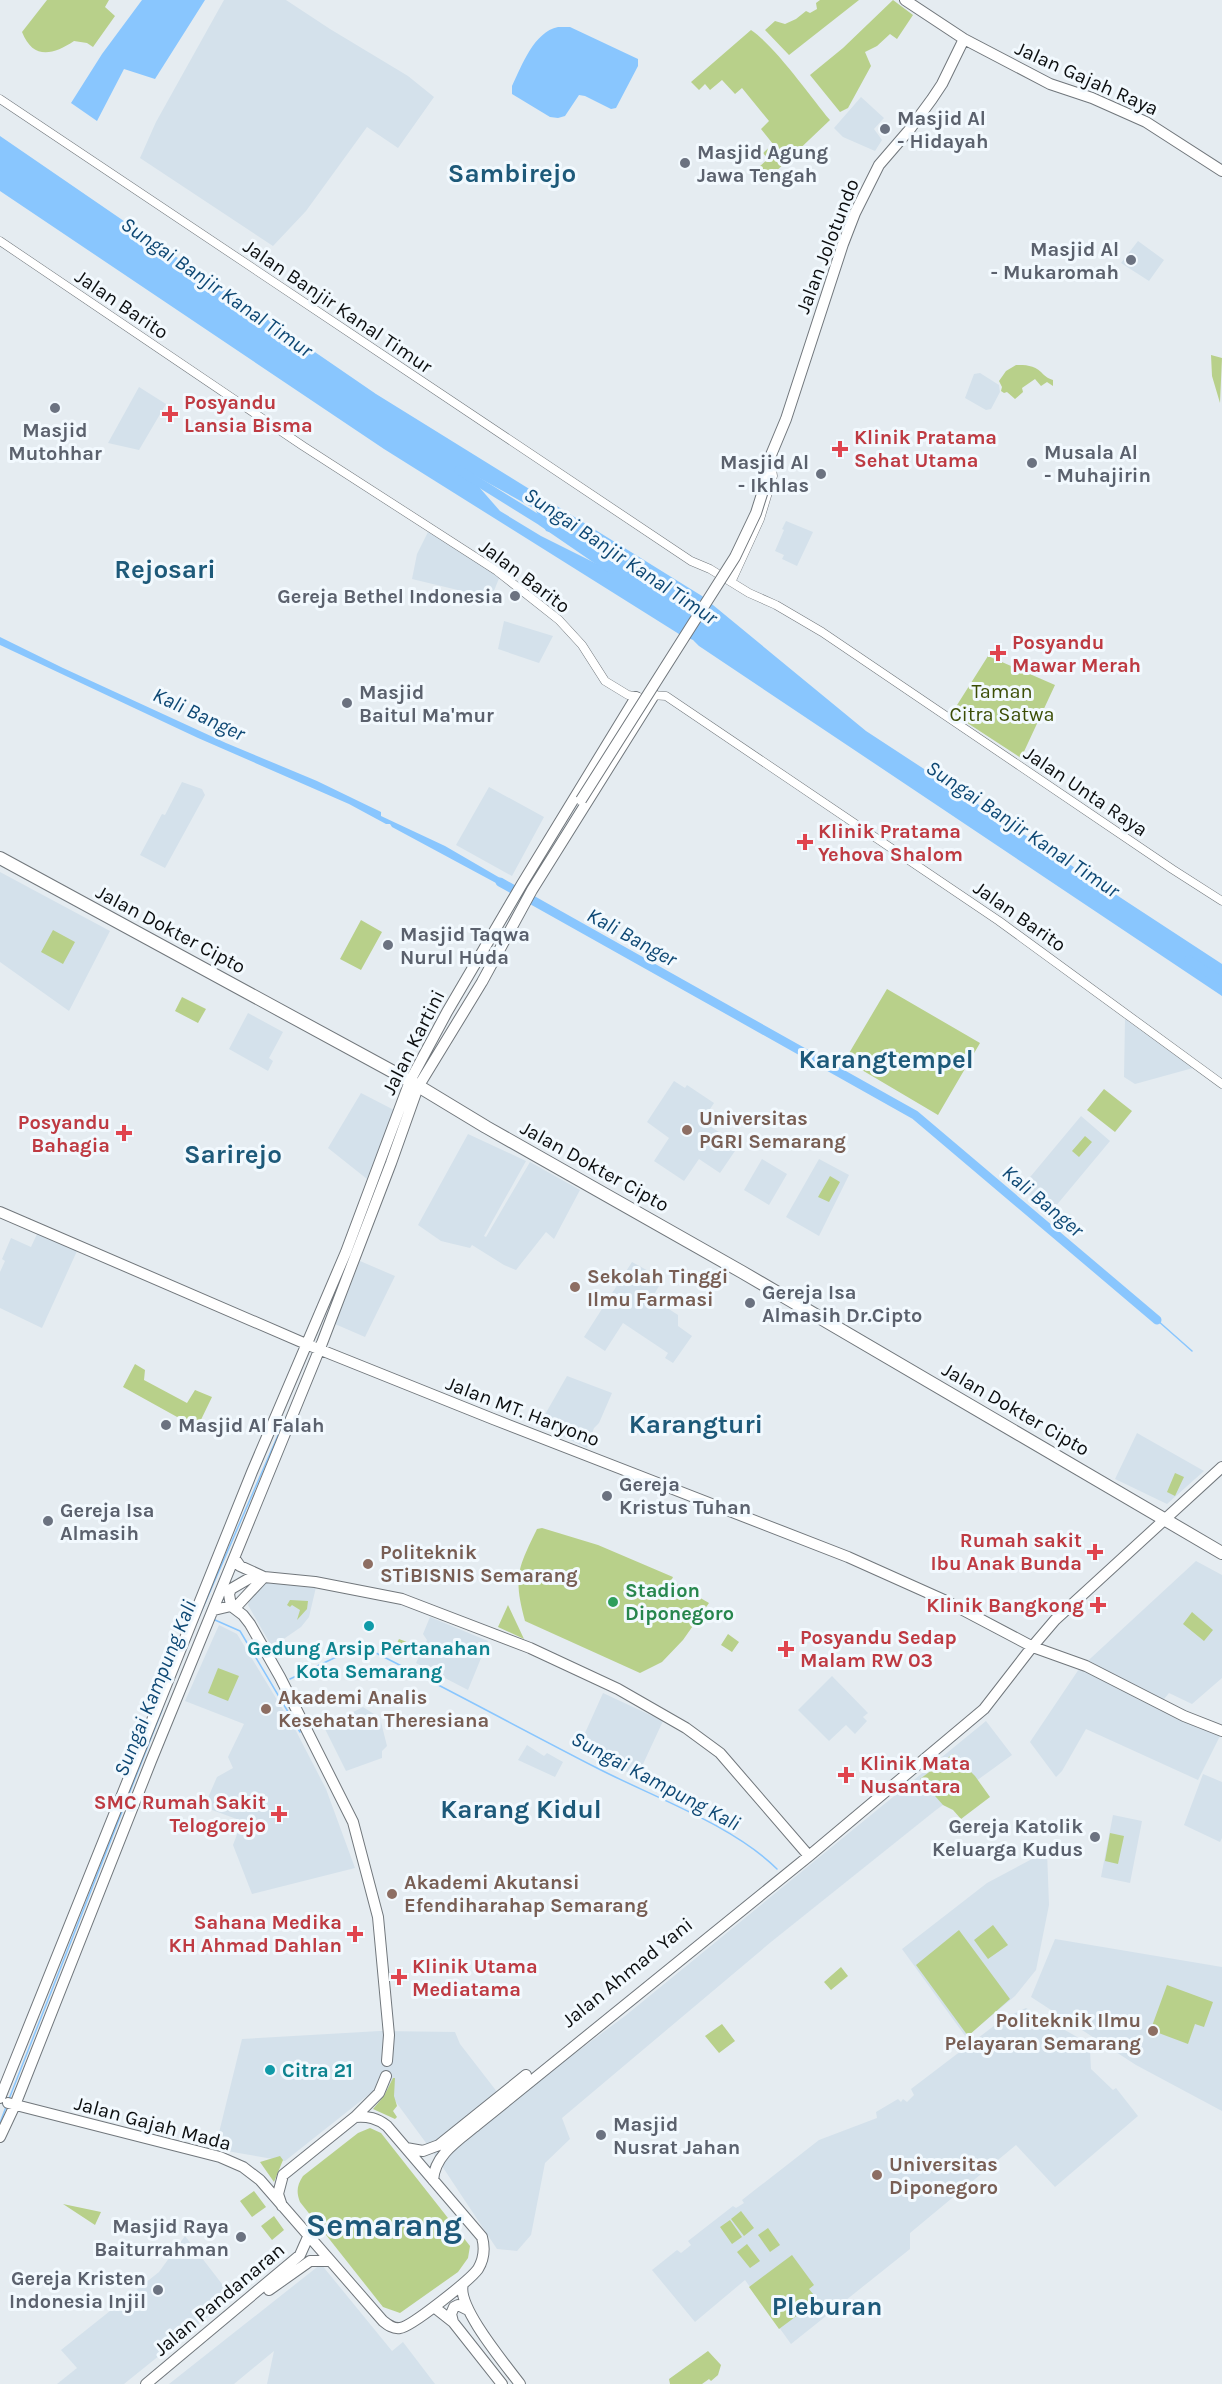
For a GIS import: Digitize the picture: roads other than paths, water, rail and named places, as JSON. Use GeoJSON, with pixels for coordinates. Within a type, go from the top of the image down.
{"type":"FeatureCollection","features":[{"type":"Feature","properties":{"kind":"highway","name":"Jalan Dokter Cipto"},"geometry":{"type":"LineString","coordinates":[[0,858],[414,1084],[742,1272],[1222,1553]]}},
{"type":"Feature","properties":{"kind":"main road","name":"Jalan Gajah Raya"},"geometry":{"type":"LineString","coordinates":[[905,0],[967,40],[1050,84],[1129,113],[1222,171]]}},
{"type":"Feature","properties":{"kind":"main road","name":"Jalan Jolotundo"},"geometry":{"type":"LineString","coordinates":[[769,470],[782,443],[779,438],[855,213],[879,165],[910,129],[942,84],[950,79],[967,40]]}},
{"type":"Feature","properties":{"kind":"main road","name":"Jalan Kartini"},"geometry":{"type":"LineString","coordinates":[[578,805],[735,557],[756,513],[769,470]]}},
{"type":"Feature","properties":{"kind":"main road","name":"Jalan Kartini"},"geometry":{"type":"LineString","coordinates":[[0,2099],[189,1628],[414,1084],[447,1012],[517,893],[654,695]]}},
{"type":"Feature","properties":{"kind":"main road","name":"Jalan Kartini"},"geometry":{"type":"LineString","coordinates":[[0,2137],[214,1610],[227,1587],[235,1559],[391,1163],[414,1084],[482,982],[636,697]]}},
{"type":"Feature","properties":{"kind":"main road"},"geometry":{"type":"LineString","coordinates":[[0,1212],[240,1312],[306,1344],[318,1353]]}},
{"type":"Feature","properties":{"kind":"main road"},"geometry":{"type":"LineString","coordinates":[[293,1338],[296,1368]]}},
{"type":"Feature","properties":{"kind":"main road","name":"Jalan MT. Haryono"},"geometry":{"type":"LineString","coordinates":[[318,1353],[340,1356],[493,1419],[848,1557],[944,1600],[1032,1647],[1086,1666],[1184,1716],[1222,1731]]}},
{"type":"Feature","properties":{"kind":"main road","name":"Jalan Ahmad Yani"},"geometry":{"type":"LineString","coordinates":[[433,2180],[440,2157],[460,2139],[986,1707],[1032,1647],[1072,1603],[1222,1467]]}},
{"type":"Feature","properties":{"kind":"main road"},"geometry":{"type":"LineString","coordinates":[[235,1559],[240,1566],[259,1576],[315,1582],[395,1597],[530,1648],[618,1689],[692,1731],[720,1753],[811,1852]]}},
{"type":"Feature","properties":{"kind":"main road"},"geometry":{"type":"LineString","coordinates":[[259,1576],[227,1587],[233,1607],[250,1624],[280,1677],[353,1822],[378,1917],[389,2035],[387,2061]]}},
{"type":"Feature","properties":{"kind":"main road"},"geometry":{"type":"LineString","coordinates":[[214,1610],[233,1607],[259,1576]]}},
{"type":"Feature","properties":{"kind":"main road","name":"Jalan Ahmad Yani"},"geometry":{"type":"LineString","coordinates":[[406,2148],[417,2151],[439,2145],[811,1852]]}},
{"type":"Feature","properties":{"kind":"main road"},"geometry":{"type":"LineString","coordinates":[[282,2206],[278,2194],[283,2175],[355,2117],[379,2093],[386,2076]]}},
{"type":"Feature","properties":{"kind":"main road","name":"Jalan Gajah Mada"},"geometry":{"type":"LineString","coordinates":[[0,2099],[231,2161],[254,2174],[383,2321],[392,2327],[403,2328],[434,2307],[477,2270],[482,2261],[484,2245],[482,2237],[380,2120],[366,2116],[355,2117]]}},
{"type":"Feature","properties":{"kind":"main road","name":"Jalan Pandanaran"},"geometry":{"type":"LineString","coordinates":[[146,2384],[300,2255],[308,2237]]}},
{"type":"Feature","properties":{"kind":"main road","name":"Jalan Pandanaran"},"geometry":{"type":"LineString","coordinates":[[156,2384],[276,2284],[310,2261],[329,2261]]}},
{"type":"Feature","properties":{"kind":"main road"},"geometry":{"type":"LineString","coordinates":[[463,2284],[461,2290],[466,2308],[520,2384]]}},
{"type":"Feature","properties":{"kind":"main road"},"geometry":{"type":"LineString","coordinates":[[434,2307],[453,2322],[502,2384]]}},
{"type":"Feature","properties":{"kind":"main road"},"geometry":{"type":"LineString","coordinates":[[453,2322],[451,2314],[454,2307],[466,2308]]}},
{"type":"Feature","properties":{"kind":"street","name":"Jalan Banjir Kanal Timur"},"geometry":{"type":"LineString","coordinates":[[0,99],[691,561],[714,568]]}},
{"type":"Feature","properties":{"kind":"street","name":"Jalan Barito"},"geometry":{"type":"LineString","coordinates":[[0,241],[303,446],[497,571],[559,620],[582,645],[604,681],[636,697],[666,696],[954,890],[1222,1084]]}},
{"type":"Feature","properties":{"kind":"street"},"geometry":{"type":"LineString","coordinates":[[714,568],[728,560],[739,541],[769,470]]}},
{"type":"Feature","properties":{"kind":"street"},"geometry":{"type":"LineString","coordinates":[[734,581],[760,519],[773,476],[769,470]]}},
{"type":"Feature","properties":{"kind":"street","name":"Jalan Unta Raya"},"geometry":{"type":"LineString","coordinates":[[714,568],[749,593],[776,605],[822,632],[1178,874],[1222,901]]}},
{"type":"Feature","properties":{"kind":"water"},"geometry":{"type":"Polygon","coordinates":[[[142,0],[205,0],[155,79],[124,69],[97,121],[71,103],[102,54],[142,0]]]}},
{"type":"Feature","properties":{"kind":"water"},"geometry":{"type":"Polygon","coordinates":[[[558,27],[570,27],[638,59],[638,66],[616,108],[611,109],[579,95],[565,116],[550,117],[512,94],[512,86],[536,42],[542,35],[558,27]]]}},
{"type":"Feature","properties":{"kind":"water"},"geometry":{"type":"Polygon","coordinates":[[[0,136],[376,394],[702,596],[866,731],[1222,964],[1222,996],[693,640],[679,634],[384,449],[0,191],[0,136]],[[463,469],[460,471],[472,479],[500,511],[541,536],[603,567],[601,560],[581,551],[571,539],[546,531],[535,509],[463,469]]]}},
{"type":"Feature","properties":{"kind":"water"},"geometry":{"type":"Polygon","coordinates":[[[0,637],[226,743],[317,781],[381,812],[381,816],[445,846],[512,885],[509,890],[349,804],[198,738],[0,645],[0,637]]]}},
{"type":"Feature","properties":{"kind":"waterway","name":"Sungai Banjir Kanal Timur"},"geometry":{"type":"LineString","coordinates":[[459,470],[541,521],[611,569]]}},
{"type":"Feature","properties":{"kind":"waterway","name":"Kali Banger"},"geometry":{"type":"LineString","coordinates":[[500,882],[915,1115],[1157,1320]]}},
{"type":"Feature","properties":{"kind":"waterway","name":"Sungai Banjir Kanal Timur"},"geometry":{"type":"LineString","coordinates":[[1189,960],[1222,982]]}},
{"type":"Feature","properties":{"kind":"waterway","name":"Kali Banger"},"geometry":{"type":"LineString","coordinates":[[1157,1320],[1192,1351]]}},
{"type":"Feature","properties":{"kind":"waterway","name":"Sungai Kampung Kali"},"geometry":{"type":"LineString","coordinates":[[198,1619],[286,1417]]}},
{"type":"Feature","properties":{"kind":"waterway","name":"Sungai Kampung Kali"},"geometry":{"type":"LineString","coordinates":[[215,1620],[240,1631],[300,1732]]}},
{"type":"Feature","properties":{"kind":"waterway","name":"Sungai Kampung Kali"},"geometry":{"type":"LineString","coordinates":[[290,1679],[351,1650],[370,1650],[597,1768],[715,1825],[759,1853],[777,1869]]}},
{"type":"Feature","properties":{"kind":"waterway","name":"Sungai Kampung Kali"},"geometry":{"type":"LineString","coordinates":[[9,2099],[162,1710]]}},
{"type":"Feature","properties":{"kind":"waterway","name":"Sungai Kampung Kali"},"geometry":{"type":"LineString","coordinates":[[0,2123],[6,2107]]}},
{"type":"Feature","properties":{"kind":"place","name":"Masjid Al - Hidayah"},"geometry":{"type":"Point","coordinates":[885,129]}},
{"type":"Feature","properties":{"kind":"place","name":"Masjid Agung Jawa Tengah"},"geometry":{"type":"Point","coordinates":[685,163]}},
{"type":"Feature","properties":{"kind":"place","name":"Masjid Al - Mukaromah"},"geometry":{"type":"Point","coordinates":[1131,260]}},
{"type":"Feature","properties":{"kind":"place","name":"Masjid Mutohhar"},"geometry":{"type":"Point","coordinates":[55,408]}},
{"type":"Feature","properties":{"kind":"place","name":"Posyandu Lansia Bisma"},"geometry":{"type":"Point","coordinates":[170,414]}},
{"type":"Feature","properties":{"kind":"place","name":"Klinik Pratama Sehat Utama"},"geometry":{"type":"Point","coordinates":[840,449]}},
{"type":"Feature","properties":{"kind":"place","name":"Musala Al - Muhajirin"},"geometry":{"type":"Point","coordinates":[1032,463]}},
{"type":"Feature","properties":{"kind":"place","name":"Masjid Al - Ikhlas"},"geometry":{"type":"Point","coordinates":[821,474]}},
{"type":"Feature","properties":{"kind":"place","name":"Gereja Bethel Indonesia"},"geometry":{"type":"Point","coordinates":[515,596]}},
{"type":"Feature","properties":{"kind":"place","name":"Posyandu Mawar Merah"},"geometry":{"type":"Point","coordinates":[998,653]}},
{"type":"Feature","properties":{"kind":"place","name":"Masjid Baitul Ma'mur"},"geometry":{"type":"Point","coordinates":[347,703]}},
{"type":"Feature","properties":{"kind":"place","name":"Klinik Pratama Yehova Shalom"},"geometry":{"type":"Point","coordinates":[805,842]}},
{"type":"Feature","properties":{"kind":"place","name":"Masjid Taqwa Nurul Huda"},"geometry":{"type":"Point","coordinates":[388,945]}},
{"type":"Feature","properties":{"kind":"place","name":"Universitas PGRI Semarang"},"geometry":{"type":"Point","coordinates":[687,1130]}},
{"type":"Feature","properties":{"kind":"place","name":"Posyandu Bahagia"},"geometry":{"type":"Point","coordinates":[124,1133]}},
{"type":"Feature","properties":{"kind":"place","name":"Sekolah Tinggi Ilmu Farmasi"},"geometry":{"type":"Point","coordinates":[575,1287]}},
{"type":"Feature","properties":{"kind":"place","name":"Gereja Isa Almasih Dr.Cipto"},"geometry":{"type":"Point","coordinates":[750,1303]}},
{"type":"Feature","properties":{"kind":"place","name":"Masjid Al Falah"},"geometry":{"type":"Point","coordinates":[166,1425]}},
{"type":"Feature","properties":{"kind":"place","name":"Gereja Kristus Tuhan"},"geometry":{"type":"Point","coordinates":[607,1496]}},
{"type":"Feature","properties":{"kind":"place","name":"Gereja Isa Almasih"},"geometry":{"type":"Point","coordinates":[48,1521]}},
{"type":"Feature","properties":{"kind":"place","name":"Rumah sakit Ibu Anak Bunda"},"geometry":{"type":"Point","coordinates":[1095,1552]}},
{"type":"Feature","properties":{"kind":"place","name":"Politeknik STiBISNIS Semarang"},"geometry":{"type":"Point","coordinates":[368,1564]}},
{"type":"Feature","properties":{"kind":"place","name":"Stadion Diponegoro"},"geometry":{"type":"Point","coordinates":[613,1602]}},
{"type":"Feature","properties":{"kind":"place","name":"Klinik Bangkong"},"geometry":{"type":"Point","coordinates":[1098,1605]}},
{"type":"Feature","properties":{"kind":"place","name":"Gedung Arsip Pertanahan Kota Semarang"},"geometry":{"type":"Point","coordinates":[369,1626]}},
{"type":"Feature","properties":{"kind":"place","name":"Posyandu Sedap Malam RW 03"},"geometry":{"type":"Point","coordinates":[786,1649]}},
{"type":"Feature","properties":{"kind":"place","name":"Akademi Analis Kesehatan Theresiana"},"geometry":{"type":"Point","coordinates":[266,1709]}},
{"type":"Feature","properties":{"kind":"place","name":"Klinik Mata Nusantara"},"geometry":{"type":"Point","coordinates":[846,1775]}},
{"type":"Feature","properties":{"kind":"place","name":"SMC Rumah Sakit Telogorejo"},"geometry":{"type":"Point","coordinates":[279,1814]}},
{"type":"Feature","properties":{"kind":"place","name":"Gereja Katolik Keluarga Kudus"},"geometry":{"type":"Point","coordinates":[1095,1837]}},
{"type":"Feature","properties":{"kind":"place","name":"Akademi Akutansi Efendiharahap Semarang"},"geometry":{"type":"Point","coordinates":[392,1894]}},
{"type":"Feature","properties":{"kind":"place","name":"Sahana Medika KH Ahmad Dahlan"},"geometry":{"type":"Point","coordinates":[355,1934]}},
{"type":"Feature","properties":{"kind":"place","name":"Klinik Utama Mediatama"},"geometry":{"type":"Point","coordinates":[399,1977]}},
{"type":"Feature","properties":{"kind":"place","name":"Politeknik Ilmu Pelayaran Semarang"},"geometry":{"type":"Point","coordinates":[1153,2031]}},
{"type":"Feature","properties":{"kind":"place","name":"Citra 21"},"geometry":{"type":"Point","coordinates":[270,2070]}},
{"type":"Feature","properties":{"kind":"place","name":"Masjid Nusrat Jahan"},"geometry":{"type":"Point","coordinates":[601,2135]}},
{"type":"Feature","properties":{"kind":"place","name":"Universitas Diponegoro"},"geometry":{"type":"Point","coordinates":[877,2175]}},
{"type":"Feature","properties":{"kind":"place","name":"Masjid Raya Baiturrahman"},"geometry":{"type":"Point","coordinates":[241,2237]}},
{"type":"Feature","properties":{"kind":"place","name":"Gereja Kristen Indonesia Injil"},"geometry":{"type":"Point","coordinates":[158,2290]}},
{"type":"Feature","properties":{"kind":"district","name":"Sambirejo"},"geometry":{"type":"Point","coordinates":[512,173]}},
{"type":"Feature","properties":{"kind":"district","name":"Rejosari"},"geometry":{"type":"Point","coordinates":[165,569]}},
{"type":"Feature","properties":{"kind":"district","name":"Karangtempel"},"geometry":{"type":"Point","coordinates":[886,1059]}},
{"type":"Feature","properties":{"kind":"district","name":"Sarirejo"},"geometry":{"type":"Point","coordinates":[233,1154]}},
{"type":"Feature","properties":{"kind":"district","name":"Karangturi"},"geometry":{"type":"Point","coordinates":[696,1424]}},
{"type":"Feature","properties":{"kind":"district","name":"Karang Kidul"},"geometry":{"type":"Point","coordinates":[521,1809]}},
{"type":"Feature","properties":{"kind":"district","name":"Semarang"},"geometry":{"type":"Point","coordinates":[384,2225]}},
{"type":"Feature","properties":{"kind":"district","name":"Pleburan"},"geometry":{"type":"Point","coordinates":[827,2306]}},
{"type":"Feature","properties":{"kind":"park label","name":"Taman Citra Satwa"},"geometry":{"type":"Point","coordinates":[1002,702]}}]}
